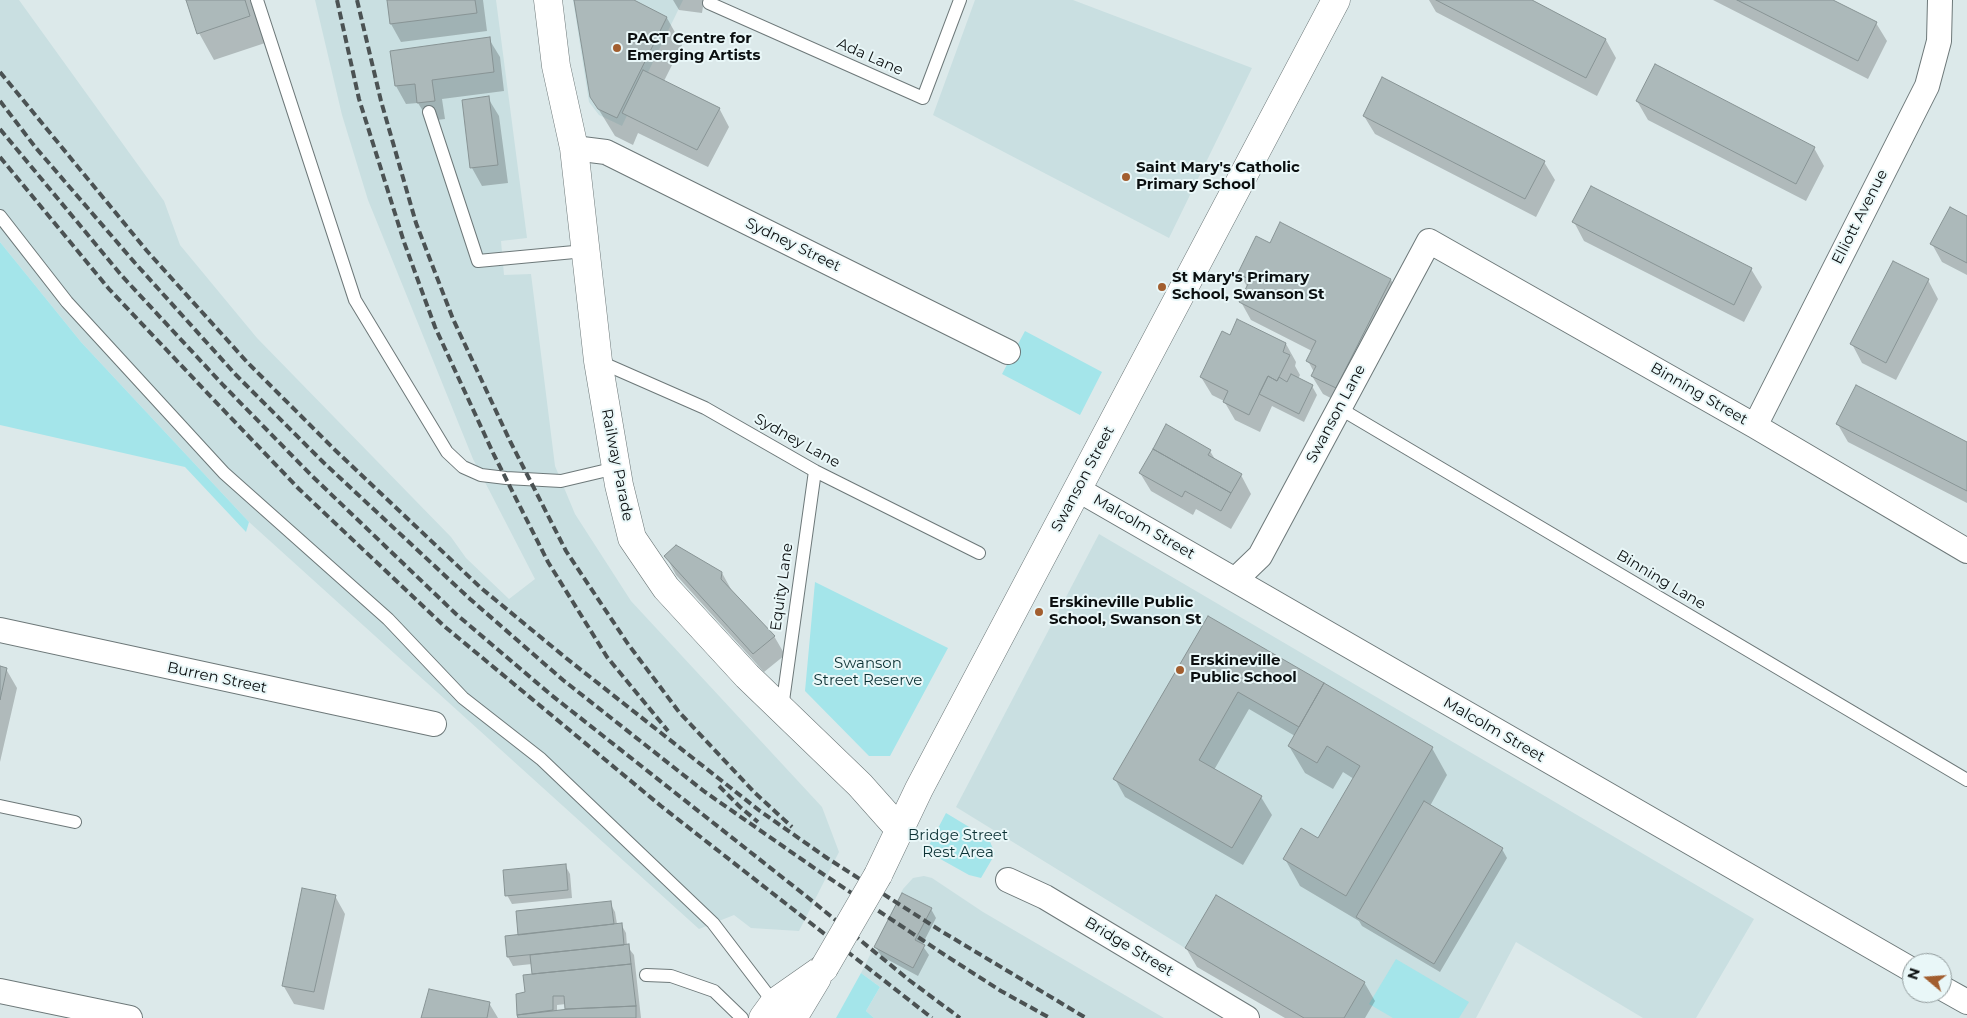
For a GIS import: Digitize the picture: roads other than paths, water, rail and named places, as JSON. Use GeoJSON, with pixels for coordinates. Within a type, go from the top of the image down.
{"type":"FeatureCollection","features":[{"type":"Feature","properties":{"kind":"main road","name":"Railway Parade"},"geometry":{"type":"LineString","coordinates":[[548,0],[556,66],[574,148],[598,361],[616,468],[632,538],[666,588],[747,676],[860,785],[900,830]]}},
{"type":"Feature","properties":{"kind":"main road","name":"Swanson Street"},"geometry":{"type":"LineString","coordinates":[[1268,129],[1316,0]]}},
{"type":"Feature","properties":{"kind":"main road","name":"Swanson Street"},"geometry":{"type":"LineString","coordinates":[[777,1013],[824,968],[878,875],[919,790],[1336,0]]}},
{"type":"Feature","properties":{"kind":"street","name":"Elliott Avenue"},"geometry":{"type":"LineString","coordinates":[[1754,426],[1927,86],[1939,41],[1940,0]]}},
{"type":"Feature","properties":{"kind":"street","name":"Sydney Street"},"geometry":{"type":"LineString","coordinates":[[574,148],[606,152],[1008,352]]}},
{"type":"Feature","properties":{"kind":"street","name":"Binning Street"},"geometry":{"type":"LineString","coordinates":[[1429,241],[1754,426],[1967,551]]}},
{"type":"Feature","properties":{"kind":"street","name":"Swanson Lane"},"geometry":{"type":"LineString","coordinates":[[1235,580],[1260,556],[1429,241]]}},
{"type":"Feature","properties":{"kind":"street","name":"Malcolm Street"},"geometry":{"type":"LineString","coordinates":[[1077,489],[1902,964]]}},
{"type":"Feature","properties":{"kind":"street","name":"Burren Street"},"geometry":{"type":"LineString","coordinates":[[0,630],[434,724]]}},
{"type":"Feature","properties":{"kind":"street","name":"Bridge Street"},"geometry":{"type":"LineString","coordinates":[[1008,880],[1045,897],[1247,1018]]}},
{"type":"Feature","properties":{"kind":"street"},"geometry":{"type":"LineString","coordinates":[[0,991],[130,1018]]}},
{"type":"Feature","properties":{"kind":"street"},"geometry":{"type":"LineString","coordinates":[[1952,994],[1967,1002]]}},
{"type":"Feature","properties":{"kind":"lane"},"geometry":{"type":"LineString","coordinates":[[257,0],[355,300],[447,452],[463,467],[481,475],[506,478],[561,481],[616,468]]}},
{"type":"Feature","properties":{"kind":"lane","name":"Ada Lane"},"geometry":{"type":"LineString","coordinates":[[710,2],[923,98],[960,0]]}},
{"type":"Feature","properties":{"kind":"lane"},"geometry":{"type":"LineString","coordinates":[[429,112],[478,261],[585,252]]}},
{"type":"Feature","properties":{"kind":"lane"},"geometry":{"type":"LineString","coordinates":[[0,216],[67,302],[224,473],[388,619],[463,698],[541,759],[713,923],[777,1013]]}},
{"type":"Feature","properties":{"kind":"lane","name":"Sydney Lane"},"geometry":{"type":"LineString","coordinates":[[598,361],[705,408],[815,470],[979,553]]}},
{"type":"Feature","properties":{"kind":"lane","name":"Binning Lane"},"geometry":{"type":"LineString","coordinates":[[1339,408],[1967,780]]}},
{"type":"Feature","properties":{"kind":"lane","name":"Equity Lane"},"geometry":{"type":"LineString","coordinates":[[782,708],[815,470]]}},
{"type":"Feature","properties":{"kind":"lane"},"geometry":{"type":"LineString","coordinates":[[0,806],[75,822]]}},
{"type":"Feature","properties":{"kind":"lane"},"geometry":{"type":"LineString","coordinates":[[646,975],[671,976],[714,991],[742,1018]]}},
{"type":"Feature","properties":{"kind":"railway"},"geometry":{"type":"LineString","coordinates":[[337,0],[359,99],[404,242],[435,327],[494,455],[548,562],[607,657],[668,731]]}},
{"type":"Feature","properties":{"kind":"railway"},"geometry":{"type":"LineString","coordinates":[[357,0],[381,101],[416,223],[453,319],[510,441],[566,551],[628,644],[679,712],[754,792],[792,827]]}},
{"type":"Feature","properties":{"kind":"railway"},"geometry":{"type":"LineString","coordinates":[[0,72],[147,251],[247,362],[335,450],[481,588],[566,658],[760,811],[827,858],[941,931],[1086,1018]]}},
{"type":"Feature","properties":{"kind":"railway"},"geometry":{"type":"LineString","coordinates":[[0,101],[36,148],[135,263],[236,375],[323,462],[470,599],[563,680],[705,792],[820,872],[948,957],[1001,991],[1050,1018]]}},
{"type":"Feature","properties":{"kind":"railway"},"geometry":{"type":"LineString","coordinates":[[0,129],[122,276],[224,386],[311,475],[456,614],[550,694],[806,896],[909,980],[960,1018]]}},
{"type":"Feature","properties":{"kind":"railway"},"geometry":{"type":"LineString","coordinates":[[0,157],[109,289],[212,398],[299,489],[444,626],[661,806],[932,1018]]}},
{"type":"Feature","properties":{"kind":"railway"},"geometry":{"type":"LineString","coordinates":[[719,786],[758,822]]}},
{"type":"Feature","properties":{"kind":"place","name":"PACT Centre for Emerging Artists"},"geometry":{"type":"Point","coordinates":[617,48]}},
{"type":"Feature","properties":{"kind":"place","name":"Saint Mary's Catholic Primary School"},"geometry":{"type":"Point","coordinates":[1126,177]}},
{"type":"Feature","properties":{"kind":"place","name":"St Mary's Primary School, Swanson St"},"geometry":{"type":"Point","coordinates":[1162,287]}},
{"type":"Feature","properties":{"kind":"place","name":"Erskineville Public School, Swanson St"},"geometry":{"type":"Point","coordinates":[1039,612]}},
{"type":"Feature","properties":{"kind":"place","name":"Erskineville Public School"},"geometry":{"type":"Point","coordinates":[1180,670]}},
{"type":"Feature","properties":{"kind":"park label","name":"Swanson Street Reserve"},"geometry":{"type":"Point","coordinates":[868,672]}},
{"type":"Feature","properties":{"kind":"park label","name":"Bridge Street Rest Area"},"geometry":{"type":"Point","coordinates":[958,844]}}]}
